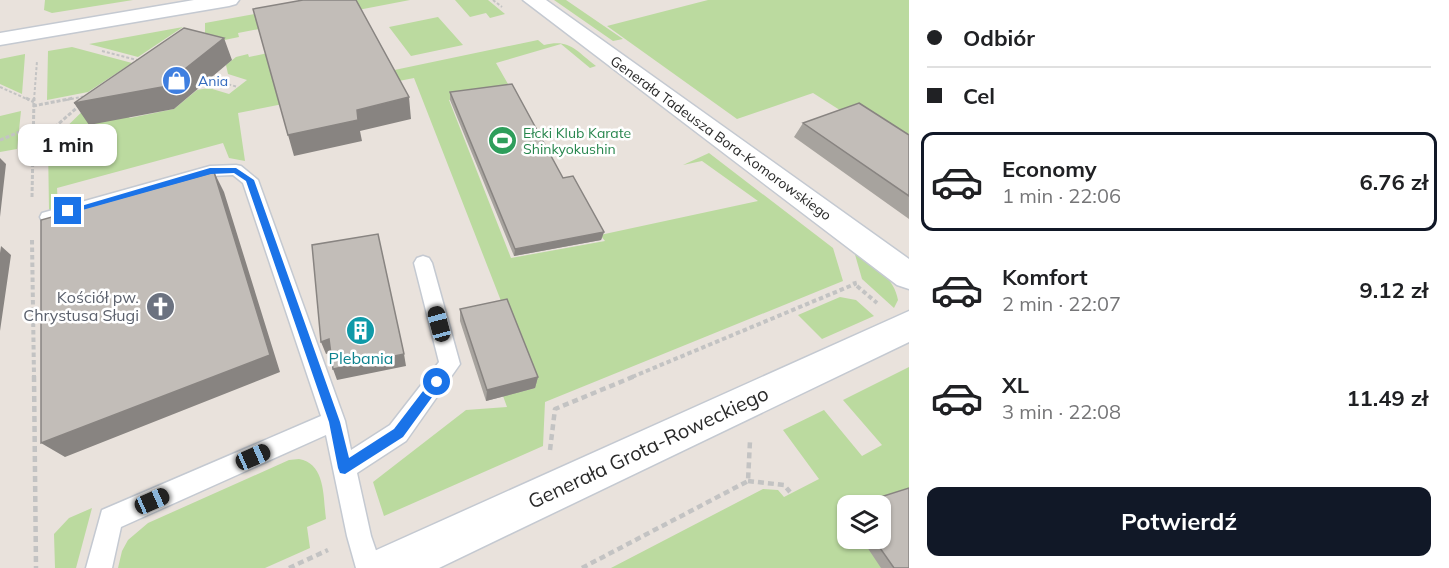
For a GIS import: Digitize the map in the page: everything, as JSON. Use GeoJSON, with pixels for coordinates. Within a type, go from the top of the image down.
{"type":"FeatureCollection","features":[{"type":"Feature","properties":{"kind":"street"},"geometry":{"type":"LineString","coordinates":[[0,39],[229,0]]}},
{"type":"Feature","properties":{"kind":"street","name":"Generała Tadeusza Bora-Komorowskiego"},"geometry":{"type":"LineString","coordinates":[[533,0],[909,276]]}},
{"type":"Feature","properties":{"kind":"street","name":"Generała Grota-Roweckiego"},"geometry":{"type":"LineString","coordinates":[[388,568],[909,326]]}},
{"type":"Feature","properties":{"kind":"lane"},"geometry":{"type":"LineString","coordinates":[[48,217],[210,171],[236,170],[250,180],[334,422],[358,536],[369,568]]}},
{"type":"Feature","properties":{"kind":"lane"},"geometry":{"type":"LineString","coordinates":[[345,468],[398,433],[450,364],[423,263]]}},
{"type":"Feature","properties":{"kind":"lane"},"geometry":{"type":"LineString","coordinates":[[99,568],[111,519],[334,422]]}},
{"type":"Feature","properties":{"kind":"path"},"geometry":{"type":"LineString","coordinates":[[98,50],[150,64]]}},
{"type":"Feature","properties":{"kind":"path"},"geometry":{"type":"LineString","coordinates":[[32,206],[31,148],[38,51]]}},
{"type":"Feature","properties":{"kind":"path"},"geometry":{"type":"LineString","coordinates":[[132,68],[142,62]]}},
{"type":"Feature","properties":{"kind":"path"},"geometry":{"type":"LineString","coordinates":[[209,79],[238,87]]}},
{"type":"Feature","properties":{"kind":"path"},"geometry":{"type":"LineString","coordinates":[[0,87],[33,104],[92,94],[31,148]]}},
{"type":"Feature","properties":{"kind":"path"},"geometry":{"type":"LineString","coordinates":[[0,140],[32,127]]}},
{"type":"Feature","properties":{"kind":"path"},"geometry":{"type":"LineString","coordinates":[[32,230],[36,568]]}},
{"type":"Feature","properties":{"kind":"path"},"geometry":{"type":"LineString","coordinates":[[549,452],[555,409],[855,284],[853,274]]}},
{"type":"Feature","properties":{"kind":"path"},"geometry":{"type":"LineString","coordinates":[[748,481],[751,437]]}},
{"type":"Feature","properties":{"kind":"path"},"geometry":{"type":"LineString","coordinates":[[582,568],[748,481],[784,485],[790,492]]}},
{"type":"Feature","properties":{"kind":"path"},"geometry":{"type":"LineString","coordinates":[[289,568],[358,536]]}},
{"type":"Feature","properties":{"kind":"green space"},"geometry":{"type":"Polygon","coordinates":[[[45,0],[133,0],[52,13],[44,10],[45,0]]]}},
{"type":"Feature","properties":{"kind":"green space"},"geometry":{"type":"Polygon","coordinates":[[[333,0],[410,0],[238,33],[239,37],[205,44],[205,23],[333,0]]]}},
{"type":"Feature","properties":{"kind":"green space"},"geometry":{"type":"Polygon","coordinates":[[[455,0],[488,0],[505,14],[490,18],[486,13],[470,17],[455,0]]]}},
{"type":"Feature","properties":{"kind":"green space"},"geometry":{"type":"Polygon","coordinates":[[[554,0],[566,0],[623,39],[613,41],[554,0]]]}},
{"type":"Feature","properties":{"kind":"green space"},"geometry":{"type":"Polygon","coordinates":[[[708,0],[909,0],[909,154],[813,93],[737,119],[607,26],[708,0]]]}},
{"type":"Feature","properties":{"kind":"green space"},"geometry":{"type":"Polygon","coordinates":[[[438,17],[463,45],[411,56],[389,27],[438,17]]]}},
{"type":"Feature","properties":{"kind":"green space"},"geometry":{"type":"Polygon","coordinates":[[[183,27],[138,57],[89,44],[183,27]]]}},
{"type":"Feature","properties":{"kind":"green space"},"geometry":{"type":"Polygon","coordinates":[[[367,32],[361,77],[538,40],[544,45],[561,44],[496,63],[512,91],[449,100],[511,258],[605,241],[600,235],[758,201],[702,161],[683,165],[709,153],[833,248],[843,281],[545,402],[543,446],[384,516],[373,482],[466,410],[507,407],[503,396],[535,388],[414,78],[238,113],[245,161],[229,158],[223,143],[57,188],[58,206],[49,210],[48,145],[98,96],[130,118],[174,109],[197,90],[209,88],[229,94],[247,80],[228,74],[226,65],[236,57],[248,54],[249,57],[367,32]]]}},
{"type":"Feature","properties":{"kind":"green space"},"geometry":{"type":"Polygon","coordinates":[[[561,44],[577,51],[596,66],[590,68],[561,44]]]}},
{"type":"Feature","properties":{"kind":"green space"},"geometry":{"type":"Polygon","coordinates":[[[72,47],[132,63],[88,92],[47,100],[48,51],[72,47]]]}},
{"type":"Feature","properties":{"kind":"green space"},"geometry":{"type":"Polygon","coordinates":[[[25,54],[22,94],[0,84],[0,59],[25,54]]]}},
{"type":"Feature","properties":{"kind":"green space"},"geometry":{"type":"Polygon","coordinates":[[[21,111],[17,149],[0,152],[0,116],[21,111]]]}},
{"type":"Feature","properties":{"kind":"green space"},"geometry":{"type":"Polygon","coordinates":[[[854,251],[881,272],[892,284],[898,300],[894,308],[862,279],[854,251]]]}},
{"type":"Feature","properties":{"kind":"green space"},"geometry":{"type":"Polygon","coordinates":[[[840,297],[856,300],[874,316],[822,339],[798,315],[840,297]]]}},
{"type":"Feature","properties":{"kind":"green space"},"geometry":{"type":"Polygon","coordinates":[[[909,367],[909,568],[611,568],[763,489],[778,490],[784,497],[819,479],[783,430],[824,410],[862,456],[882,445],[843,400],[909,367]]]}},
{"type":"Feature","properties":{"kind":"green space"},"geometry":{"type":"Polygon","coordinates":[[[299,459],[314,467],[322,483],[326,519],[307,527],[310,548],[265,568],[118,568],[122,551],[128,540],[148,523],[289,460],[299,459]]]}},
{"type":"Feature","properties":{"kind":"green space"},"geometry":{"type":"Polygon","coordinates":[[[92,508],[76,568],[55,568],[54,534],[69,518],[92,508]]]}},
{"type":"Feature","properties":{"kind":"building"},"geometry":{"type":"Polygon","coordinates":[[[303,0],[356,0],[409,97],[357,110],[358,120],[288,135],[253,9],[303,0]]]}},
{"type":"Feature","properties":{"kind":"building"},"geometry":{"type":"Polygon","coordinates":[[[184,28],[224,38],[162,87],[74,103],[184,28]]]}},
{"type":"Feature","properties":{"kind":"building","name":"Ełcki Klub Karate Shinkyokushin"},"geometry":{"type":"Polygon","coordinates":[[[512,84],[563,178],[573,176],[604,232],[515,249],[450,92],[512,84]]]}},
{"type":"Feature","properties":{"kind":"building"},"geometry":{"type":"Polygon","coordinates":[[[859,103],[909,135],[909,196],[803,123],[859,103]]]}},
{"type":"Feature","properties":{"kind":"building","name":"Kościół pw. Chrystusa Sługi"},"geometry":{"type":"Polygon","coordinates":[[[214,172],[270,355],[41,443],[41,220],[214,172]]]}},
{"type":"Feature","properties":{"kind":"building","name":"Plebania"},"geometry":{"type":"Polygon","coordinates":[[[378,234],[404,354],[333,369],[329,339],[321,342],[312,245],[378,234]]]}},
{"type":"Feature","properties":{"kind":"building"},"geometry":{"type":"Polygon","coordinates":[[[507,299],[538,377],[487,390],[460,309],[507,299]]]}},
{"type":"Feature","properties":{"kind":"building"},"geometry":{"type":"Polygon","coordinates":[[[909,488],[909,568],[894,568],[881,549],[891,549],[891,495],[887,495],[909,488]]]}},
{"type":"Feature","properties":{"kind":"place","name":"Ania"},"geometry":{"type":"Point","coordinates":[177,81]}},
{"type":"Feature","properties":{"kind":"place","name":"Ełcki Klub Karate Shinkyokushin"},"geometry":{"type":"Point","coordinates":[502,141]}},
{"type":"Feature","properties":{"kind":"place","name":"Kościół pw. Chrystusa Sługi"},"geometry":{"type":"Point","coordinates":[160,306]}},
{"type":"Feature","properties":{"kind":"place","name":"Plebania"},"geometry":{"type":"Point","coordinates":[361,330]}},
{"type":"Feature","properties":{"kind":"route"},"geometry":{"type":"LineString","coordinates":[[68,211],[210,171],[236,170],[250,180],[334,422],[345,468],[398,433],[437,382]]}}]}
